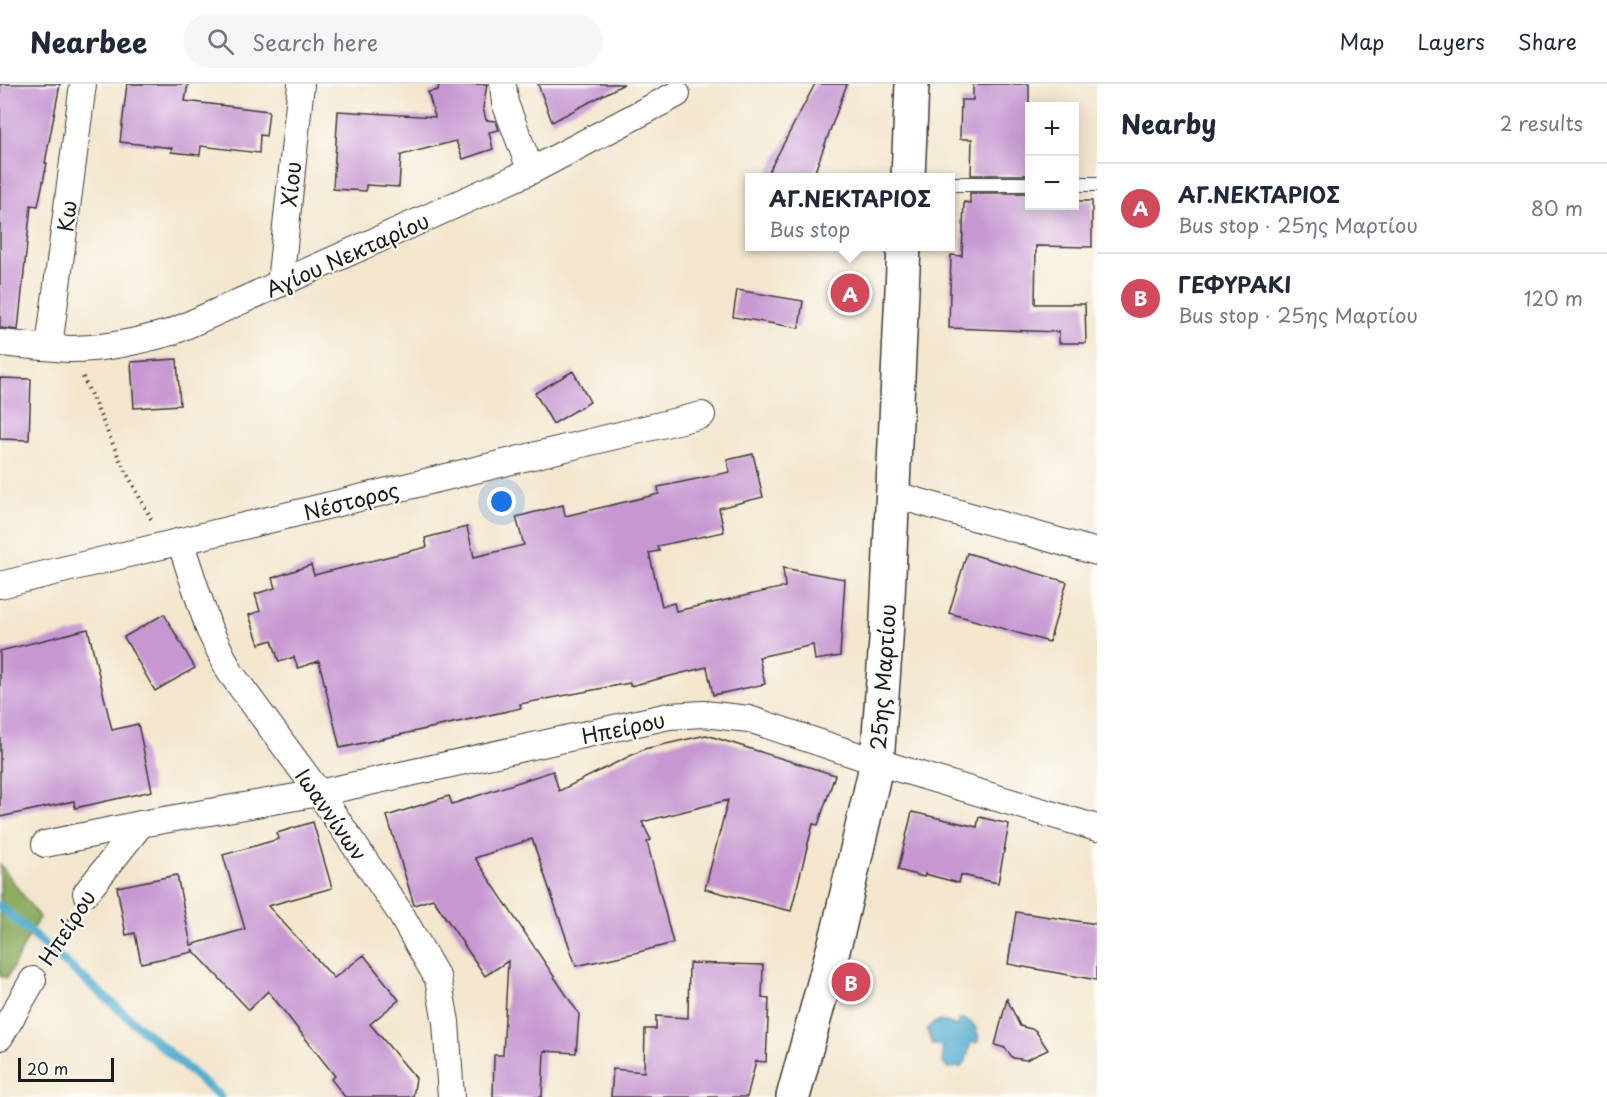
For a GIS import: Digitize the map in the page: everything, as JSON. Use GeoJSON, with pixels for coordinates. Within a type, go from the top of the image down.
{"type":"FeatureCollection","features":[{"type":"Feature","properties":{"kind":"main road"},"geometry":{"type":"LineString","coordinates":[[908,173],[912,84]]}},
{"type":"Feature","properties":{"kind":"main road","name":"25ης Μαρτίου"},"geometry":{"type":"LineString","coordinates":[[793,1097],[839,928],[877,762],[886,640],[904,251]]}},
{"type":"Feature","properties":{"kind":"street","name":"Κω"},"geometry":{"type":"LineString","coordinates":[[60,348],[83,84]]}},
{"type":"Feature","properties":{"kind":"street","name":"Χίου"},"geometry":{"type":"LineString","coordinates":[[280,284],[301,84]]}},
{"type":"Feature","properties":{"kind":"street"},"geometry":{"type":"LineString","coordinates":[[503,84],[505,102],[531,171]]}},
{"type":"Feature","properties":{"kind":"street","name":"Αγίου Νεκταρίου"},"geometry":{"type":"LineString","coordinates":[[0,343],[60,348],[94,348],[137,342],[172,332],[531,171],[676,94]]}},
{"type":"Feature","properties":{"kind":"street","name":"Νέστορος"},"geometry":{"type":"LineString","coordinates":[[0,585],[702,415]]}},
{"type":"Feature","properties":{"kind":"street"},"geometry":{"type":"LineString","coordinates":[[892,494],[1097,552]]}},
{"type":"Feature","properties":{"kind":"street","name":"Ιωαννίνων"},"geometry":{"type":"LineString","coordinates":[[172,543],[220,654],[319,793],[399,912],[438,980],[446,1022],[452,1097]]}},
{"type":"Feature","properties":{"kind":"street","name":"Ηπείρου"},"geometry":{"type":"LineString","coordinates":[[45,844],[141,824],[319,793],[669,717],[704,714],[749,719],[877,762],[1097,828]]}},
{"type":"Feature","properties":{"kind":"street","name":"Ηπείρου"},"geometry":{"type":"LineString","coordinates":[[86,893],[141,824]]}},
{"type":"Feature","properties":{"kind":"street","name":"Ηπείρου"},"geometry":{"type":"LineString","coordinates":[[0,1037],[33,980]]}},
{"type":"Feature","properties":{"kind":"lane"},"geometry":{"type":"LineString","coordinates":[[955,184],[1025,184]]}},
{"type":"Feature","properties":{"kind":"lane"},"geometry":{"type":"LineString","coordinates":[[1079,184],[1097,184]]}},
{"type":"Feature","properties":{"kind":"path"},"geometry":{"type":"LineString","coordinates":[[60,348],[120,460],[172,543]]}},
{"type":"Feature","properties":{"kind":"path","name":"Ηπείρου"},"geometry":{"type":"LineString","coordinates":[[33,980],[86,893]]}},
{"type":"Feature","properties":{"kind":"green space"},"geometry":{"type":"Polygon","coordinates":[[[0,864],[39,917],[7,978],[0,976],[0,864]]]}},
{"type":"Feature","properties":{"kind":"water"},"geometry":{"type":"Polygon","coordinates":[[[961,1019],[969,1021],[974,1026],[979,1041],[971,1042],[966,1061],[961,1067],[948,1068],[943,1063],[942,1046],[932,1044],[927,1030],[937,1022],[958,1026],[961,1019]]]}},
{"type":"Feature","properties":{"kind":"building"},"geometry":{"type":"Polygon","coordinates":[[[0,84],[60,84],[38,206],[31,205],[18,330],[0,328],[0,84]]]}},
{"type":"Feature","properties":{"kind":"building"},"geometry":{"type":"Polygon","coordinates":[[[127,84],[188,84],[185,101],[269,111],[266,136],[260,135],[259,153],[201,146],[200,155],[171,152],[172,148],[120,142],[127,84]]]}},
{"type":"Feature","properties":{"kind":"building"},"geometry":{"type":"Polygon","coordinates":[[[439,84],[487,84],[483,108],[486,120],[496,121],[499,130],[489,132],[493,149],[463,159],[456,141],[401,155],[399,187],[366,185],[366,191],[333,189],[338,111],[435,117],[428,92],[438,90],[439,84]]]}},
{"type":"Feature","properties":{"kind":"building"},"geometry":{"type":"Polygon","coordinates":[[[538,84],[624,84],[552,122],[538,84]]]}},
{"type":"Feature","properties":{"kind":"building"},"geometry":{"type":"Polygon","coordinates":[[[815,84],[847,84],[814,173],[768,173],[815,84]]]}},
{"type":"Feature","properties":{"kind":"building"},"geometry":{"type":"Polygon","coordinates":[[[973,84],[1029,84],[1029,102],[1025,102],[1025,175],[971,175],[972,139],[960,139],[961,100],[973,100],[973,84]]]}},
{"type":"Feature","properties":{"kind":"building"},"geometry":{"type":"Polygon","coordinates":[[[970,193],[1025,193],[1025,210],[1079,210],[1079,201],[1092,201],[1092,247],[1036,246],[1035,304],[1085,304],[1086,343],[1059,343],[1059,332],[949,328],[951,255],[962,256],[964,202],[970,203],[970,193]]]}},
{"type":"Feature","properties":{"kind":"building"},"geometry":{"type":"Polygon","coordinates":[[[737,290],[803,301],[799,328],[733,317],[737,290]]]}},
{"type":"Feature","properties":{"kind":"building"},"geometry":{"type":"Polygon","coordinates":[[[177,359],[180,405],[134,408],[131,362],[177,359]]]}},
{"type":"Feature","properties":{"kind":"building"},"geometry":{"type":"Polygon","coordinates":[[[573,371],[590,402],[553,424],[535,393],[573,371]]]}},
{"type":"Feature","properties":{"kind":"building"},"geometry":{"type":"Polygon","coordinates":[[[0,378],[31,379],[29,440],[0,439],[0,378]]]}},
{"type":"Feature","properties":{"kind":"building"},"geometry":{"type":"Polygon","coordinates":[[[753,454],[763,497],[719,508],[724,532],[657,546],[659,551],[649,553],[662,606],[674,603],[676,611],[785,587],[783,568],[845,579],[840,656],[815,660],[813,645],[759,657],[765,684],[713,695],[707,667],[630,686],[630,683],[520,704],[521,708],[340,748],[319,661],[298,668],[294,657],[279,662],[272,640],[259,644],[249,615],[260,611],[255,594],[275,588],[272,578],[311,565],[314,575],[427,547],[425,538],[467,527],[474,557],[524,545],[516,517],[563,505],[565,516],[659,494],[658,487],[730,472],[727,460],[753,454]]]}},
{"type":"Feature","properties":{"kind":"building"},"geometry":{"type":"Polygon","coordinates":[[[967,553],[1067,582],[1049,642],[949,613],[967,553]]]}},
{"type":"Feature","properties":{"kind":"building"},"geometry":{"type":"Polygon","coordinates":[[[164,614],[195,668],[155,691],[124,637],[164,614]]]}},
{"type":"Feature","properties":{"kind":"building"},"geometry":{"type":"Polygon","coordinates":[[[88,629],[112,730],[138,724],[152,791],[75,808],[74,801],[0,817],[0,651],[88,629]]]}},
{"type":"Feature","properties":{"kind":"building"},"geometry":{"type":"Polygon","coordinates":[[[706,735],[835,775],[818,825],[813,824],[791,911],[705,889],[728,800],[642,822],[651,840],[647,842],[673,943],[635,953],[576,966],[532,839],[475,858],[579,1014],[576,1053],[544,1051],[542,1097],[493,1097],[494,1055],[503,1055],[508,961],[485,976],[433,899],[414,905],[387,816],[449,796],[452,804],[553,771],[559,791],[644,749],[706,735]]]}},
{"type":"Feature","properties":{"kind":"building"},"geometry":{"type":"Polygon","coordinates":[[[912,812],[977,827],[979,817],[1009,824],[998,883],[961,875],[959,883],[898,870],[912,812]]]}},
{"type":"Feature","properties":{"kind":"building"},"geometry":{"type":"Polygon","coordinates":[[[313,822],[332,888],[268,906],[334,978],[364,955],[399,1000],[370,1024],[416,1078],[413,1097],[345,1097],[331,1079],[335,1076],[268,991],[249,1010],[192,949],[193,952],[141,963],[135,933],[126,935],[117,887],[177,875],[191,945],[245,929],[223,855],[279,839],[277,833],[313,822]]]}},
{"type":"Feature","properties":{"kind":"building"},"geometry":{"type":"Polygon","coordinates":[[[1016,912],[1097,924],[1097,980],[1008,964],[1016,912]]]}},
{"type":"Feature","properties":{"kind":"building"},"geometry":{"type":"Polygon","coordinates":[[[689,963],[763,965],[762,998],[769,999],[766,1062],[756,1061],[747,1097],[611,1097],[613,1069],[644,1072],[645,1029],[656,1029],[656,1016],[688,1018],[689,963]]]}},
{"type":"Feature","properties":{"kind":"building"},"geometry":{"type":"Polygon","coordinates":[[[1007,999],[1020,1026],[1035,1030],[1048,1050],[1026,1060],[1013,1058],[1005,1048],[995,1045],[1007,999]]]}},
{"type":"Feature","properties":{"kind":"waterway"},"geometry":{"type":"LineString","coordinates":[[0,906],[220,1097]]}},
{"type":"Feature","properties":{"kind":"place","name":"ΑΓ.ΝΕΚΤΑΡΙΟΣ"},"geometry":{"type":"Point","coordinates":[850,293]}},
{"type":"Feature","properties":{"kind":"place","name":"ΓΕΦΥΡΑΚΙ"},"geometry":{"type":"Point","coordinates":[851,982]}}]}
